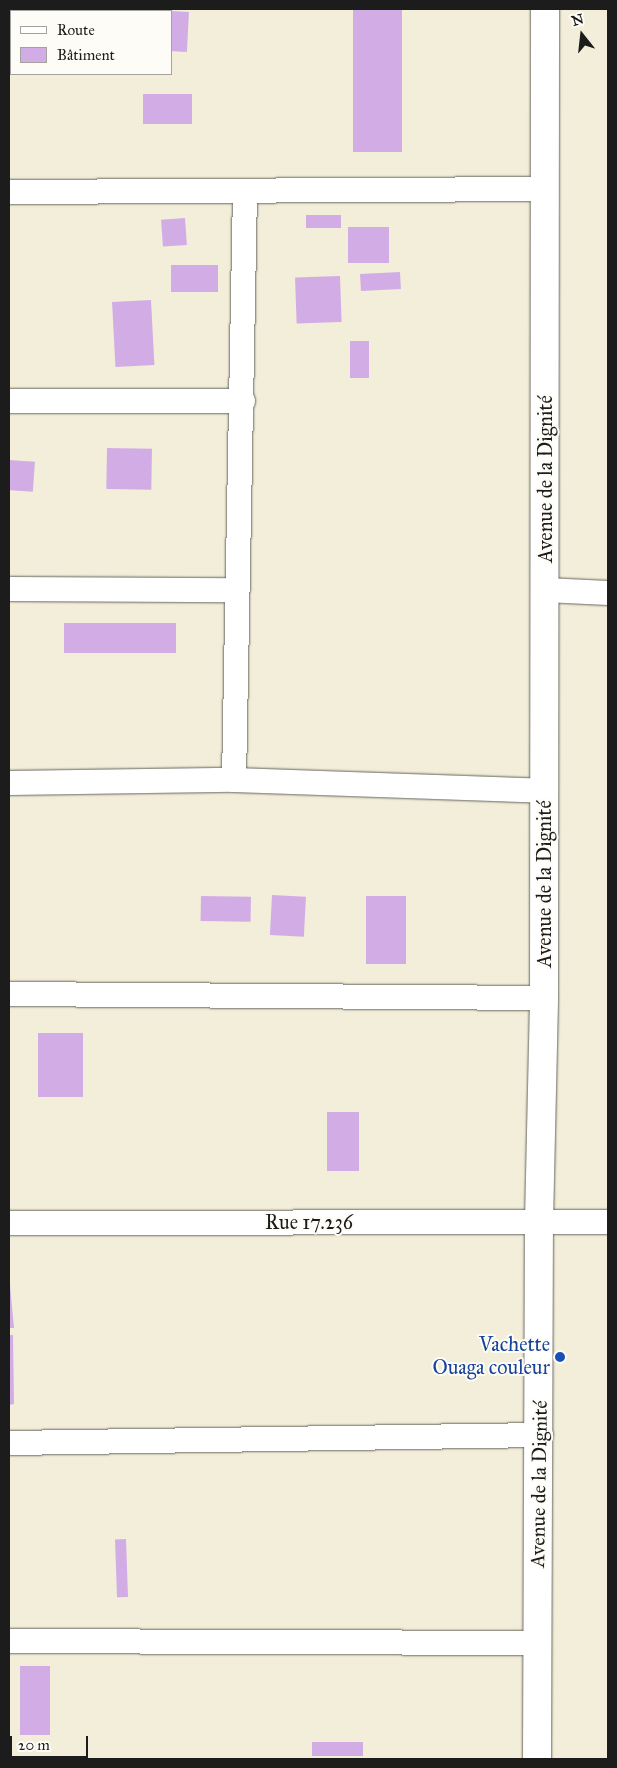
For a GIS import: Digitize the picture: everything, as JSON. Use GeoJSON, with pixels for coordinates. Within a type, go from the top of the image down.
{"type":"FeatureCollection","features":[{"type":"Feature","properties":{"kind":"street","name":"Avenue de la Dignité"},"geometry":{"type":"LineString","coordinates":[[537,1759],[536,1643],[541,1435],[539,1221],[544,998],[545,9]]}},
{"type":"Feature","properties":{"kind":"street"},"geometry":{"type":"LineString","coordinates":[[9,192],[245,193],[546,190]]}},
{"type":"Feature","properties":{"kind":"street"},"geometry":{"type":"LineString","coordinates":[[234,780],[237,590],[243,401],[245,193]]}},
{"type":"Feature","properties":{"kind":"street"},"geometry":{"type":"LineString","coordinates":[[9,401],[243,401]]}},
{"type":"Feature","properties":{"kind":"street"},"geometry":{"type":"LineString","coordinates":[[9,589],[237,590]]}},
{"type":"Feature","properties":{"kind":"street"},"geometry":{"type":"LineString","coordinates":[[545,590],[608,593]]}},
{"type":"Feature","properties":{"kind":"street"},"geometry":{"type":"LineString","coordinates":[[9,782],[234,780],[544,790]]}},
{"type":"Feature","properties":{"kind":"street"},"geometry":{"type":"LineString","coordinates":[[9,994],[544,998]]}},
{"type":"Feature","properties":{"kind":"street","name":"Rue 17.236"},"geometry":{"type":"LineString","coordinates":[[9,1222],[608,1222]]}},
{"type":"Feature","properties":{"kind":"street"},"geometry":{"type":"LineString","coordinates":[[9,1443],[541,1435]]}},
{"type":"Feature","properties":{"kind":"street"},"geometry":{"type":"LineString","coordinates":[[9,1641],[536,1643]]}},
{"type":"Feature","properties":{"kind":"building"},"geometry":{"type":"Polygon","coordinates":[[[353,10],[402,10],[402,152],[353,152],[353,10]]]}},
{"type":"Feature","properties":{"kind":"building"},"geometry":{"type":"Polygon","coordinates":[[[172,11],[189,12],[187,52],[172,51],[172,11]]]}},
{"type":"Feature","properties":{"kind":"building"},"geometry":{"type":"Polygon","coordinates":[[[143,94],[192,94],[192,124],[143,124],[143,94]]]}},
{"type":"Feature","properties":{"kind":"building"},"geometry":{"type":"Polygon","coordinates":[[[306,215],[341,215],[341,228],[306,228],[306,215]]]}},
{"type":"Feature","properties":{"kind":"building"},"geometry":{"type":"Polygon","coordinates":[[[185,218],[187,245],[163,247],[161,220],[185,218]]]}},
{"type":"Feature","properties":{"kind":"building"},"geometry":{"type":"Polygon","coordinates":[[[348,227],[389,227],[389,263],[348,263],[348,227]]]}},
{"type":"Feature","properties":{"kind":"building"},"geometry":{"type":"Polygon","coordinates":[[[171,265],[218,265],[218,292],[171,292],[171,265]]]}},
{"type":"Feature","properties":{"kind":"building"},"geometry":{"type":"Polygon","coordinates":[[[400,272],[401,289],[361,291],[360,274],[400,272]]]}},
{"type":"Feature","properties":{"kind":"building"},"geometry":{"type":"Polygon","coordinates":[[[340,276],[342,322],[297,324],[295,278],[340,276]]]}},
{"type":"Feature","properties":{"kind":"building"},"geometry":{"type":"Polygon","coordinates":[[[151,300],[154,365],[115,367],[112,302],[151,300]]]}},
{"type":"Feature","properties":{"kind":"building"},"geometry":{"type":"Polygon","coordinates":[[[350,341],[369,341],[369,378],[350,378],[350,341]]]}},
{"type":"Feature","properties":{"kind":"building"},"geometry":{"type":"Polygon","coordinates":[[[107,448],[152,449],[151,490],[106,489],[107,448]]]}},
{"type":"Feature","properties":{"kind":"building"},"geometry":{"type":"Polygon","coordinates":[[[9,460],[35,462],[33,492],[9,490],[9,460]]]}},
{"type":"Feature","properties":{"kind":"building"},"geometry":{"type":"Polygon","coordinates":[[[64,623],[176,623],[176,653],[64,653],[64,623]]]}},
{"type":"Feature","properties":{"kind":"building"},"geometry":{"type":"Polygon","coordinates":[[[272,895],[306,897],[304,937],[270,935],[272,895]]]}},
{"type":"Feature","properties":{"kind":"building"},"geometry":{"type":"Polygon","coordinates":[[[201,896],[251,897],[251,922],[201,921],[201,896]]]}},
{"type":"Feature","properties":{"kind":"building"},"geometry":{"type":"Polygon","coordinates":[[[366,896],[406,896],[406,964],[366,964],[366,896]]]}},
{"type":"Feature","properties":{"kind":"building"},"geometry":{"type":"Polygon","coordinates":[[[38,1033],[83,1033],[83,1097],[38,1097],[38,1033]]]}},
{"type":"Feature","properties":{"kind":"building"},"geometry":{"type":"Polygon","coordinates":[[[327,1112],[359,1112],[359,1171],[327,1171],[327,1112]]]}},
{"type":"Feature","properties":{"kind":"building"},"geometry":{"type":"Polygon","coordinates":[[[9,1274],[14,1328],[9,1328],[9,1274]]]}},
{"type":"Feature","properties":{"kind":"building"},"geometry":{"type":"Polygon","coordinates":[[[9,1335],[13,1335],[14,1404],[9,1405],[9,1335]]]}},
{"type":"Feature","properties":{"kind":"building"},"geometry":{"type":"Polygon","coordinates":[[[115,1539],[126,1539],[128,1597],[117,1597],[115,1539]]]}},
{"type":"Feature","properties":{"kind":"building"},"geometry":{"type":"Polygon","coordinates":[[[20,1666],[50,1666],[50,1735],[20,1735],[20,1666]]]}},
{"type":"Feature","properties":{"kind":"building"},"geometry":{"type":"Polygon","coordinates":[[[312,1742],[363,1742],[363,1756],[312,1756],[312,1742]]]}},
{"type":"Feature","properties":{"kind":"place","name":"Vachette Ouaga couleur"},"geometry":{"type":"Point","coordinates":[560,1357]}}]}
